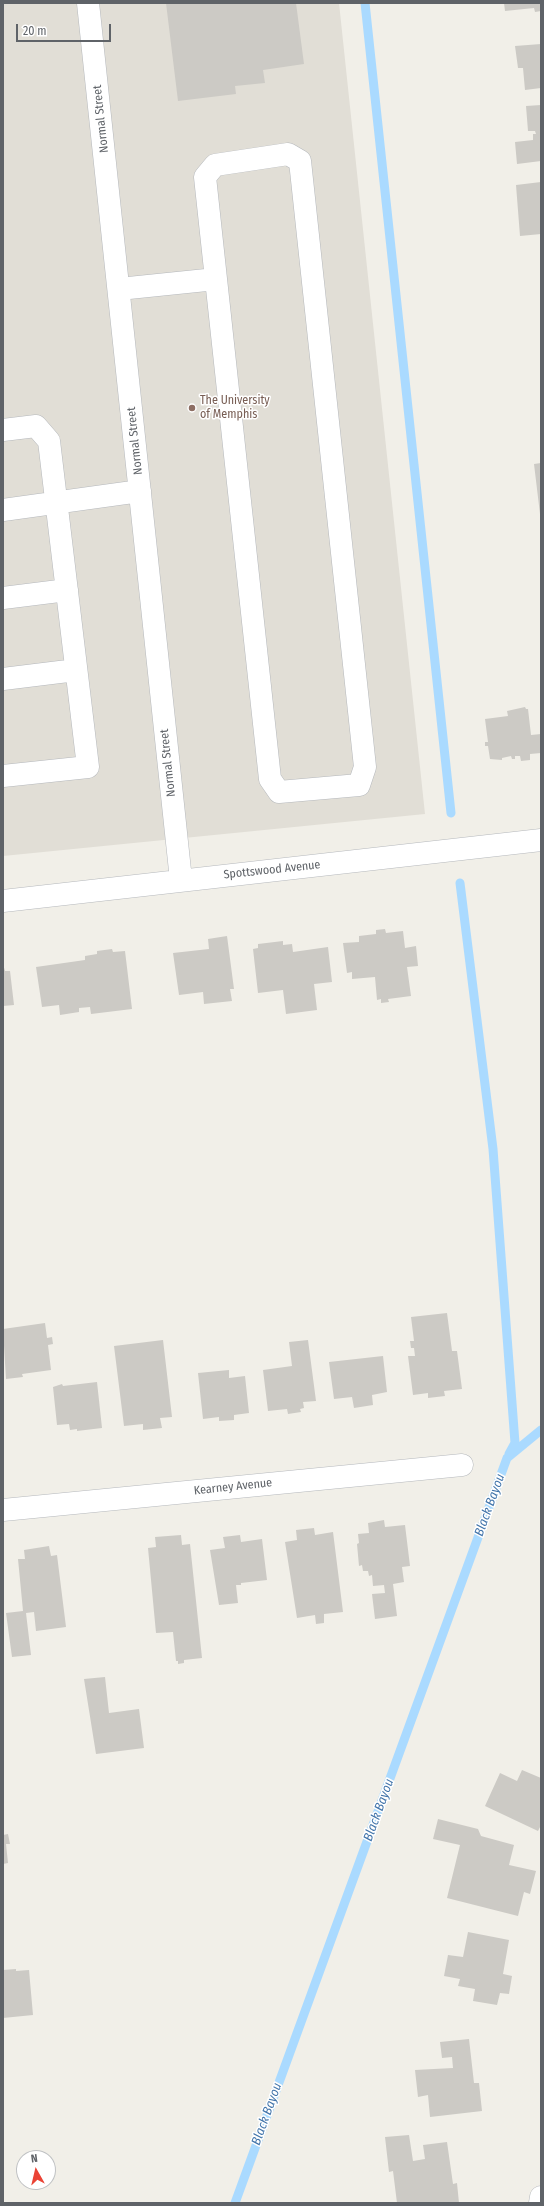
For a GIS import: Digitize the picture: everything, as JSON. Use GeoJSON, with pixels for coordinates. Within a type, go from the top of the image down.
{"type":"FeatureCollection","features":[{"type":"Feature","properties":{"kind":"street","name":"Normal Street"},"geometry":{"type":"LineString","coordinates":[[88,3],[181,880]]}},
{"type":"Feature","properties":{"kind":"street"},"geometry":{"type":"LineString","coordinates":[[288,154],[300,161],[365,768],[359,785],[279,792],[270,779],[216,280],[205,177],[215,165],[288,154]]}},
{"type":"Feature","properties":{"kind":"street"},"geometry":{"type":"LineString","coordinates":[[119,289],[216,280]]}},
{"type":"Feature","properties":{"kind":"street"},"geometry":{"type":"LineString","coordinates":[[3,430],[36,426],[49,441],[88,766],[3,776]]}},
{"type":"Feature","properties":{"kind":"street"},"geometry":{"type":"LineString","coordinates":[[3,510],[140,491]]}},
{"type":"Feature","properties":{"kind":"street"},"geometry":{"type":"LineString","coordinates":[[3,598],[67,590]]}},
{"type":"Feature","properties":{"kind":"street"},"geometry":{"type":"LineString","coordinates":[[3,679],[76,670]]}},
{"type":"Feature","properties":{"kind":"street","name":"Spottswood Avenue"},"geometry":{"type":"LineString","coordinates":[[3,901],[541,840]]}},
{"type":"Feature","properties":{"kind":"street","name":"Kearney Avenue"},"geometry":{"type":"LineString","coordinates":[[3,1510],[462,1465]]}},
{"type":"Feature","properties":{"kind":"street"},"geometry":{"type":"LineString","coordinates":[[540,2203],[541,2197]]}},
{"type":"Feature","properties":{"kind":"shaded area","name":"The University of Memphis"},"geometry":{"type":"Polygon","coordinates":[[[3,3],[339,3],[425,814],[3,856],[3,3]]]}},
{"type":"Feature","properties":{"kind":"building"},"geometry":{"type":"Polygon","coordinates":[[[166,3],[296,3],[304,64],[263,70],[265,83],[235,86],[236,94],[178,101],[166,3]]]}},
{"type":"Feature","properties":{"kind":"building"},"geometry":{"type":"Polygon","coordinates":[[[504,3],[541,3],[541,11],[535,12],[534,8],[505,11],[504,3]]]}},
{"type":"Feature","properties":{"kind":"building"},"geometry":{"type":"Polygon","coordinates":[[[541,44],[541,88],[525,90],[523,68],[518,68],[515,46],[541,44]]]}},
{"type":"Feature","properties":{"kind":"building"},"geometry":{"type":"Polygon","coordinates":[[[541,105],[541,161],[517,164],[515,142],[533,140],[533,134],[536,134],[535,131],[528,131],[526,106],[541,105]]]}},
{"type":"Feature","properties":{"kind":"building"},"geometry":{"type":"Polygon","coordinates":[[[541,182],[541,234],[520,236],[516,185],[541,182]]]}},
{"type":"Feature","properties":{"kind":"building"},"geometry":{"type":"Polygon","coordinates":[[[541,463],[541,514],[540,514],[534,464],[541,463]]]}},
{"type":"Feature","properties":{"kind":"building"},"geometry":{"type":"Polygon","coordinates":[[[525,707],[528,709],[531,735],[541,734],[541,753],[530,754],[530,760],[521,761],[520,756],[515,756],[515,759],[512,759],[511,756],[502,758],[502,760],[490,759],[488,746],[485,746],[485,742],[488,742],[485,719],[508,716],[507,711],[525,707]]]}},
{"type":"Feature","properties":{"kind":"building"},"geometry":{"type":"Polygon","coordinates":[[[385,929],[386,933],[403,931],[405,948],[416,946],[418,966],[407,967],[411,996],[388,999],[389,1002],[381,1003],[381,999],[377,1000],[375,977],[352,979],[352,972],[347,973],[343,943],[359,942],[359,936],[376,934],[376,930],[385,929]]]}},
{"type":"Feature","properties":{"kind":"building"},"geometry":{"type":"Polygon","coordinates":[[[227,936],[234,989],[230,989],[232,1001],[204,1004],[203,992],[179,995],[173,953],[209,949],[208,939],[227,936]]]}},
{"type":"Feature","properties":{"kind":"building"},"geometry":{"type":"Polygon","coordinates":[[[283,941],[283,945],[292,944],[293,952],[328,947],[332,982],[314,984],[317,1010],[286,1014],[283,990],[258,993],[253,949],[258,948],[258,944],[283,941]]]}},
{"type":"Feature","properties":{"kind":"building"},"geometry":{"type":"Polygon","coordinates":[[[112,949],[113,952],[125,951],[132,1009],[91,1014],[90,1007],[79,1008],[79,1012],[60,1015],[59,1005],[42,1007],[36,967],[85,960],[85,956],[97,954],[97,951],[112,949]]]}},
{"type":"Feature","properties":{"kind":"building"},"geometry":{"type":"Polygon","coordinates":[[[3,964],[5,971],[10,971],[14,1005],[3,1006],[3,964]]]}},
{"type":"Feature","properties":{"kind":"building"},"geometry":{"type":"Polygon","coordinates":[[[447,1313],[452,1351],[457,1351],[462,1389],[444,1391],[445,1396],[428,1398],[428,1393],[413,1395],[408,1356],[415,1356],[414,1348],[411,1348],[410,1341],[414,1341],[411,1317],[447,1313]]]}},
{"type":"Feature","properties":{"kind":"building"},"geometry":{"type":"Polygon","coordinates":[[[45,1323],[47,1338],[52,1337],[53,1344],[48,1345],[51,1370],[22,1374],[23,1377],[6,1379],[3,1329],[45,1323]]]}},
{"type":"Feature","properties":{"kind":"building"},"geometry":{"type":"Polygon","coordinates":[[[163,1340],[172,1417],[160,1418],[162,1428],[143,1430],[143,1424],[124,1426],[114,1346],[163,1340]]]}},
{"type":"Feature","properties":{"kind":"building"},"geometry":{"type":"Polygon","coordinates":[[[308,1340],[316,1401],[303,1402],[304,1408],[300,1409],[301,1412],[288,1414],[287,1409],[268,1411],[263,1370],[292,1366],[289,1342],[308,1340]]]}},
{"type":"Feature","properties":{"kind":"building"},"geometry":{"type":"Polygon","coordinates":[[[383,1356],[387,1392],[372,1395],[373,1405],[354,1408],[352,1397],[334,1399],[329,1362],[383,1356]]]}},
{"type":"Feature","properties":{"kind":"building"},"geometry":{"type":"Polygon","coordinates":[[[229,1370],[229,1378],[245,1376],[249,1413],[234,1415],[234,1420],[219,1421],[219,1417],[203,1419],[198,1373],[229,1370]]]}},
{"type":"Feature","properties":{"kind":"building"},"geometry":{"type":"Polygon","coordinates":[[[97,1382],[102,1428],[77,1431],[77,1429],[70,1430],[69,1424],[57,1425],[53,1387],[62,1384],[63,1386],[97,1382]]]}},
{"type":"Feature","properties":{"kind":"building"},"geometry":{"type":"Polygon","coordinates":[[[384,1520],[385,1527],[405,1525],[410,1566],[402,1567],[404,1582],[393,1584],[397,1616],[375,1619],[372,1594],[385,1593],[384,1585],[373,1586],[372,1575],[369,1576],[368,1571],[363,1571],[362,1565],[359,1566],[357,1544],[359,1543],[358,1534],[369,1533],[368,1523],[384,1520]]]}},
{"type":"Feature","properties":{"kind":"building"},"geometry":{"type":"Polygon","coordinates":[[[314,1528],[315,1535],[333,1532],[343,1612],[324,1614],[324,1623],[316,1624],[315,1615],[297,1618],[285,1542],[297,1540],[296,1530],[314,1528]]]}},
{"type":"Feature","properties":{"kind":"building"},"geometry":{"type":"Polygon","coordinates":[[[181,1535],[182,1545],[190,1544],[202,1658],[184,1660],[184,1663],[178,1664],[178,1661],[176,1661],[173,1632],[156,1633],[148,1548],[156,1547],[155,1537],[181,1535]]]}},
{"type":"Feature","properties":{"kind":"building"},"geometry":{"type":"Polygon","coordinates":[[[240,1535],[241,1542],[262,1539],[267,1580],[236,1585],[238,1603],[219,1605],[210,1550],[225,1548],[223,1537],[240,1535]]]}},
{"type":"Feature","properties":{"kind":"building"},"geometry":{"type":"Polygon","coordinates":[[[49,1546],[51,1556],[57,1555],[66,1627],[36,1631],[34,1612],[26,1613],[31,1655],[12,1657],[6,1613],[23,1611],[18,1559],[25,1559],[24,1550],[49,1546]]]}},
{"type":"Feature","properties":{"kind":"building"},"geometry":{"type":"Polygon","coordinates":[[[105,1677],[109,1713],[139,1709],[144,1748],[96,1754],[84,1679],[105,1677]]]}},
{"type":"Feature","properties":{"kind":"building"},"geometry":{"type":"Polygon","coordinates":[[[522,1770],[541,1778],[541,1825],[538,1831],[485,1806],[500,1773],[517,1781],[522,1770]]]}},
{"type":"Feature","properties":{"kind":"building"},"geometry":{"type":"Polygon","coordinates":[[[438,1819],[478,1829],[481,1836],[514,1845],[509,1865],[536,1871],[530,1894],[524,1892],[518,1916],[447,1898],[460,1845],[433,1839],[438,1819]]]}},
{"type":"Feature","properties":{"kind":"building"},"geometry":{"type":"Polygon","coordinates":[[[8,1834],[10,1844],[6,1844],[8,1863],[3,1864],[3,1835],[8,1834]]]}},
{"type":"Feature","properties":{"kind":"building"},"geometry":{"type":"Polygon","coordinates":[[[468,1932],[509,1940],[503,1974],[512,1976],[509,1994],[500,1993],[497,2005],[473,2001],[475,1989],[458,1986],[460,1979],[444,1976],[448,1955],[463,1957],[468,1932]]]}},
{"type":"Feature","properties":{"kind":"building"},"geometry":{"type":"Polygon","coordinates":[[[16,1969],[16,1971],[29,1970],[33,2015],[3,2018],[3,1970],[16,1969]]]}},
{"type":"Feature","properties":{"kind":"building"},"geometry":{"type":"Polygon","coordinates":[[[469,2039],[474,2083],[479,2083],[482,2111],[430,2117],[428,2095],[418,2097],[415,2070],[453,2068],[452,2057],[442,2058],[440,2042],[469,2039]]]}},
{"type":"Feature","properties":{"kind":"building"},"geometry":{"type":"Polygon","coordinates":[[[409,2135],[413,2161],[425,2159],[423,2145],[447,2142],[453,2184],[457,2183],[459,2203],[397,2203],[393,2171],[389,2172],[385,2137],[409,2135]]]}},
{"type":"Feature","properties":{"kind":"waterway"},"geometry":{"type":"LineString","coordinates":[[365,3],[451,813]]}},
{"type":"Feature","properties":{"kind":"waterway"},"geometry":{"type":"LineString","coordinates":[[460,883],[493,1149],[515,1443],[509,1454]]}},
{"type":"Feature","properties":{"kind":"waterway","name":"Black Bayou"},"geometry":{"type":"LineString","coordinates":[[235,2203],[507,1458],[541,1430]]}},
{"type":"Feature","properties":{"kind":"place","name":"The University of Memphis"},"geometry":{"type":"Point","coordinates":[192,408]}}]}
